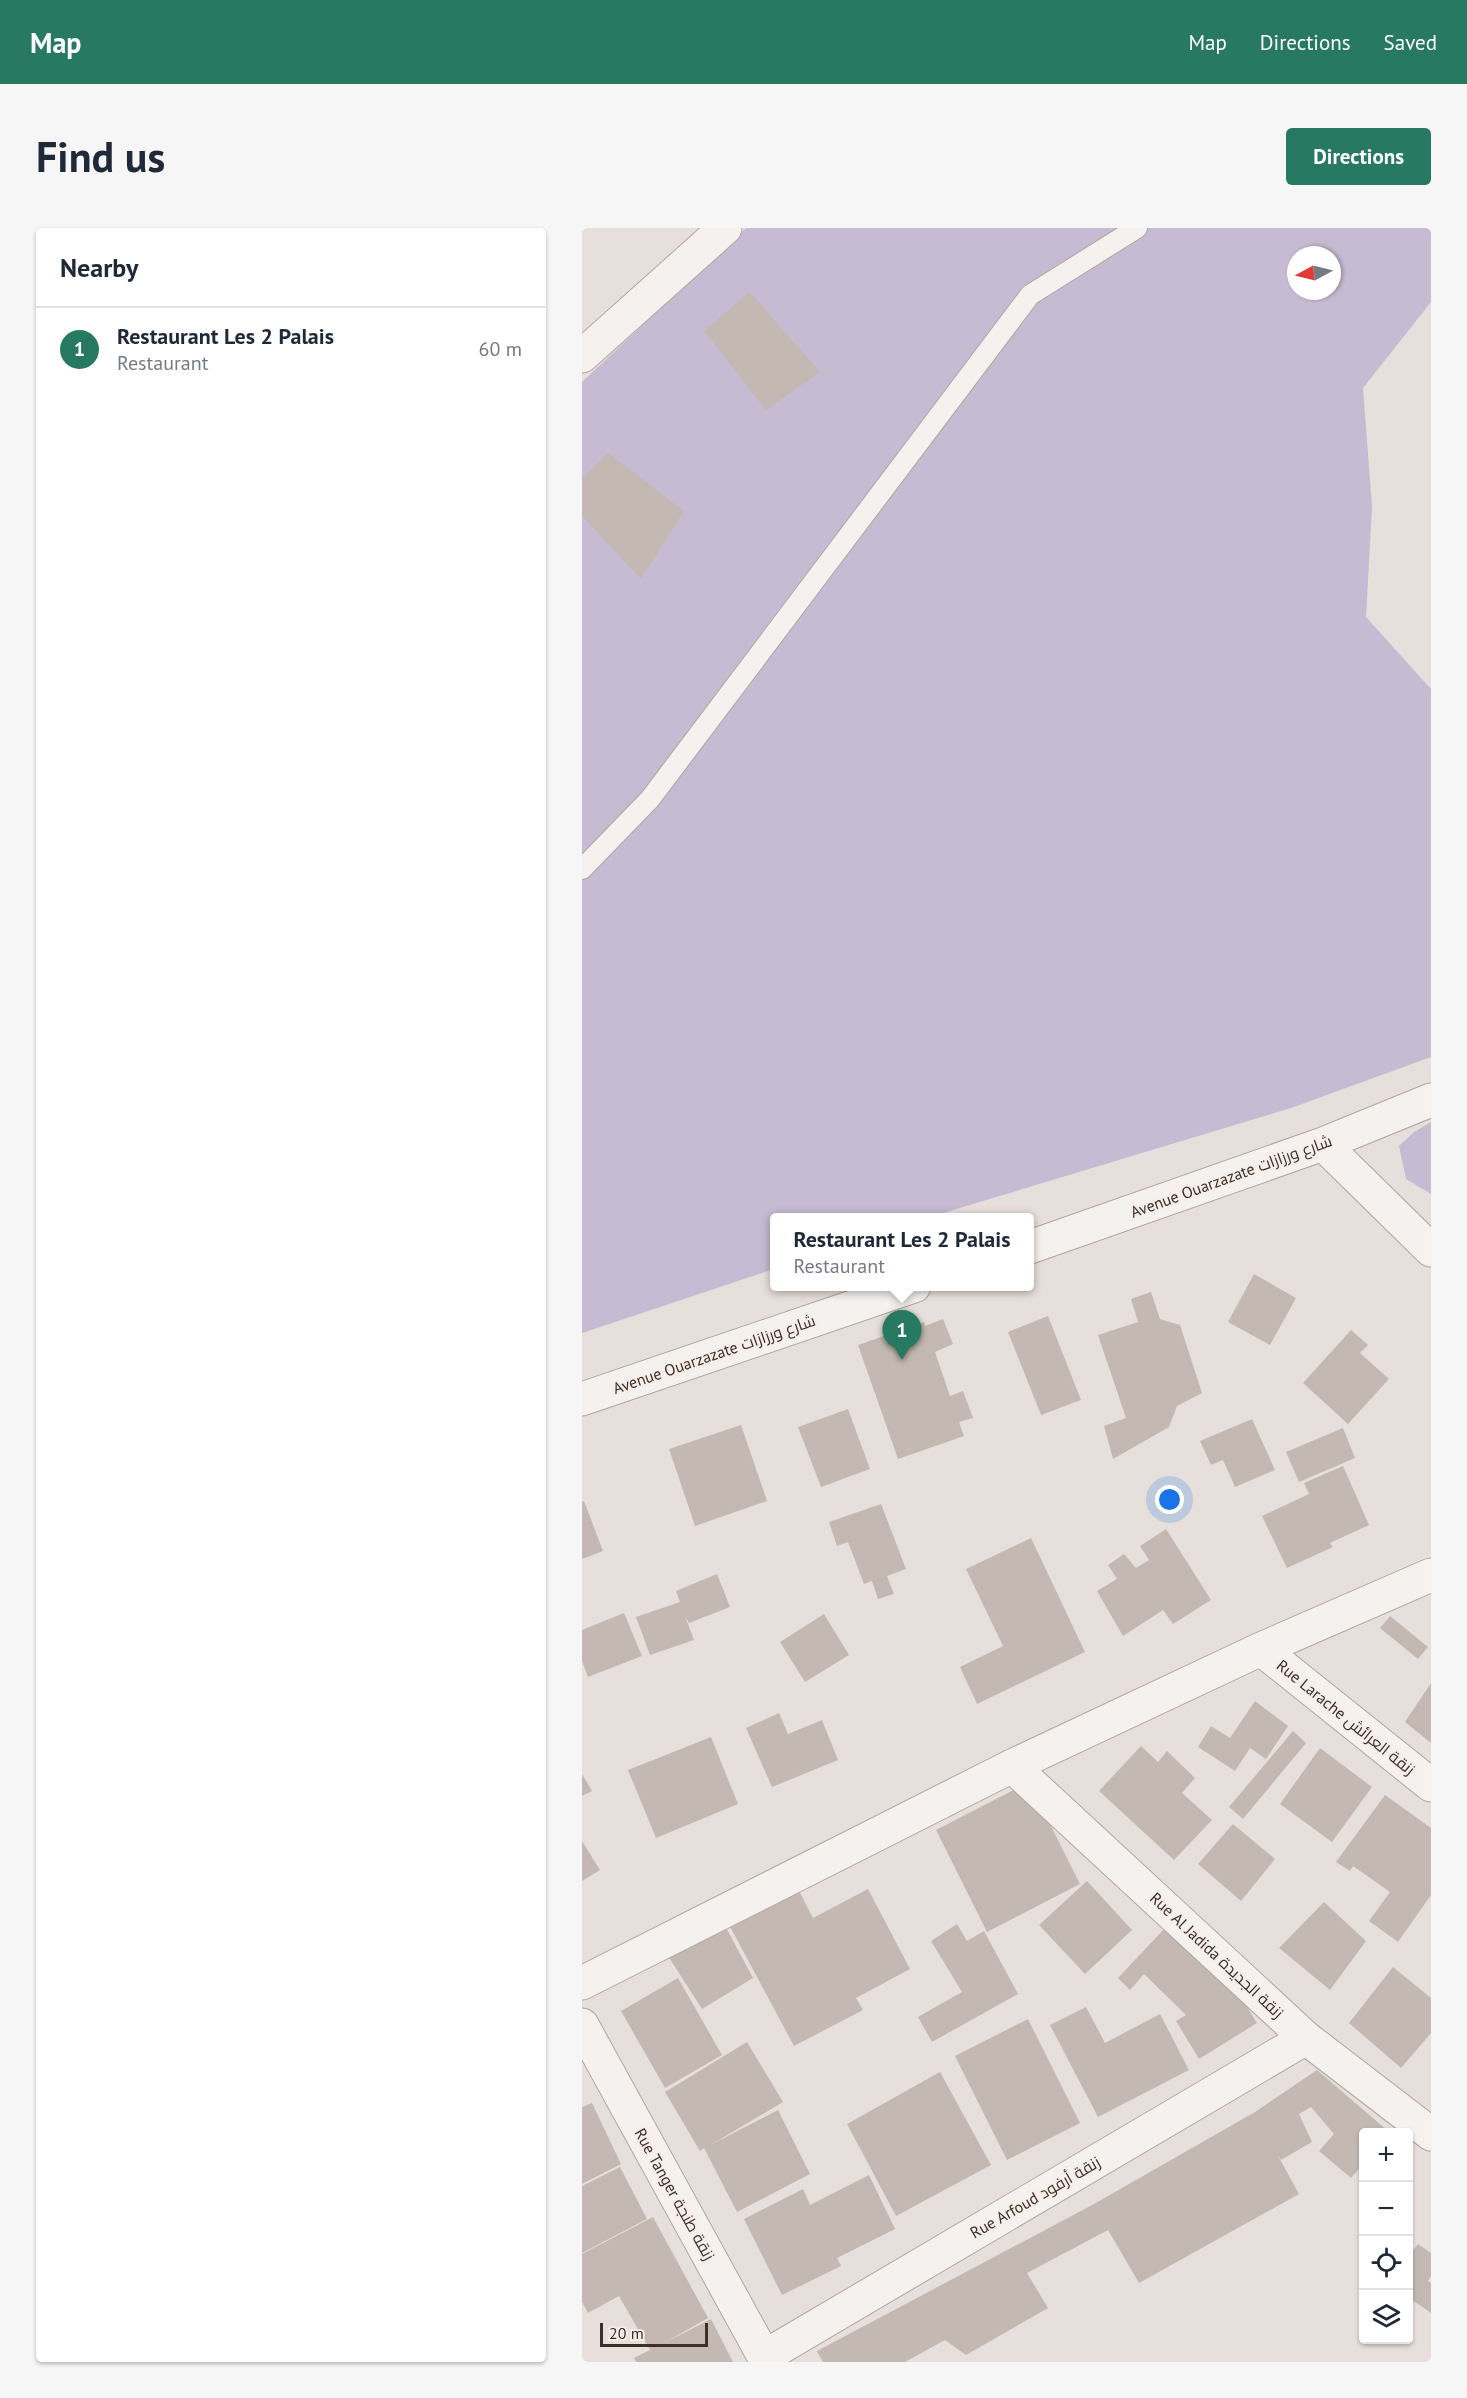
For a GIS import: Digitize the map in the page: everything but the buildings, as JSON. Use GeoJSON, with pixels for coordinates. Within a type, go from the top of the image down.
{"type":"FeatureCollection","features":[{"type":"Feature","properties":{"kind":"street"},"geometry":{"type":"LineString","coordinates":[[582,356],[725,228]]}},
{"type":"Feature","properties":{"kind":"street","name":"Avenue Ouarzazate شارع ورزازات"},"geometry":{"type":"LineString","coordinates":[[1034,1245],[1323,1144],[1431,1100]]}},
{"type":"Feature","properties":{"kind":"street"},"geometry":{"type":"LineString","coordinates":[[1323,1144],[1431,1250]]}},
{"type":"Feature","properties":{"kind":"street","name":"Avenue Ouarzazate شارع ورزازات"},"geometry":{"type":"LineString","coordinates":[[582,1399],[902,1291]]}},
{"type":"Feature","properties":{"kind":"street"},"geometry":{"type":"LineString","coordinates":[[582,1983],[1012,1766],[1261,1650],[1431,1575]]}},
{"type":"Feature","properties":{"kind":"street","name":"Rue Larache زنقة العرائش"},"geometry":{"type":"LineString","coordinates":[[1261,1650],[1431,1785]]}},
{"type":"Feature","properties":{"kind":"street","name":"Rue Al Jadida زنقة الجديدة"},"geometry":{"type":"LineString","coordinates":[[1012,1766],[1306,2038],[1431,2134]]}},
{"type":"Feature","properties":{"kind":"street","name":"Rue Tanger زنقة طنجة"},"geometry":{"type":"LineString","coordinates":[[582,2025],[766,2359]]}},
{"type":"Feature","properties":{"kind":"street","name":"Rue Arfoud زنقة أرفود"},"geometry":{"type":"LineString","coordinates":[[766,2359],[1306,2038]]}},
{"type":"Feature","properties":{"kind":"lane"},"geometry":{"type":"LineString","coordinates":[[582,869],[650,799],[1030,295],[1137,228]]}},
{"type":"Feature","properties":{"kind":"shaded area"},"geometry":{"type":"Polygon","coordinates":[[[746,228],[1431,228],[1431,302],[1363,388],[1372,507],[1366,617],[1431,689],[1431,1057],[1291,1108],[943,1213],[770,1213],[770,1270],[582,1333],[582,382],[746,228]]]}},
{"type":"Feature","properties":{"kind":"shaded area"},"geometry":{"type":"Polygon","coordinates":[[[1431,1122],[1431,1194],[1406,1179],[1399,1146],[1414,1132],[1431,1122]]]}},
{"type":"Feature","properties":{"kind":"place","name":"Restaurant Les 2 Palais"},"geometry":{"type":"Point","coordinates":[902,1360]}}]}
